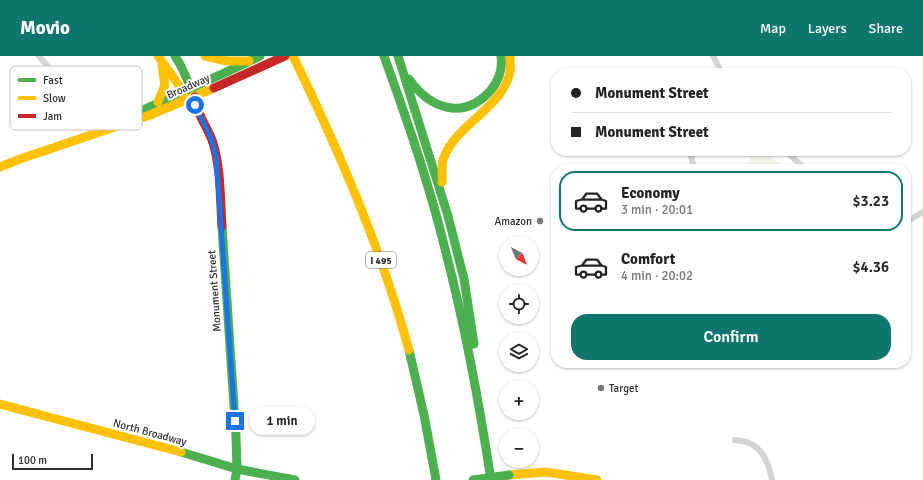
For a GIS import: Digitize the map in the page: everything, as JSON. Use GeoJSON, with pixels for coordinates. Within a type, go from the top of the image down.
{"type":"FeatureCollection","features":[{"type":"Feature","properties":{"kind":"main road"},"geometry":{"type":"LineString","coordinates":[[158,56],[187,90]]}},
{"type":"Feature","properties":{"kind":"main road"},"geometry":{"type":"LineString","coordinates":[[158,56],[166,83],[164,91],[158,102]]}},
{"type":"Feature","properties":{"kind":"main road"},"geometry":{"type":"LineString","coordinates":[[175,56],[181,66],[187,90],[186,101]]}},
{"type":"Feature","properties":{"kind":"main road"},"geometry":{"type":"LineString","coordinates":[[205,56],[214,60],[232,62],[249,61]]}},
{"type":"Feature","properties":{"kind":"main road","name":"Broadway"},"geometry":{"type":"LineString","coordinates":[[142,110],[260,56]]}},
{"type":"Feature","properties":{"kind":"main road","name":"Broadway"},"geometry":{"type":"LineString","coordinates":[[142,118],[186,101],[195,101],[285,56]]}},
{"type":"Feature","properties":{"kind":"main road","name":"I 495"},"geometry":{"type":"LineString","coordinates":[[293,56],[340,156],[380,255],[398,310],[413,368],[436,480]]}},
{"type":"Feature","properties":{"kind":"main road"},"geometry":{"type":"LineString","coordinates":[[384,56],[407,119],[437,216],[459,308],[477,394],[490,480]]}},
{"type":"Feature","properties":{"kind":"main road"},"geometry":{"type":"LineString","coordinates":[[398,56],[420,120],[457,248],[468,299],[475,359],[477,394]]}},
{"type":"Feature","properties":{"kind":"main road"},"geometry":{"type":"LineString","coordinates":[[403,70],[421,94],[433,102],[443,107],[461,108],[474,104],[488,94],[501,71],[502,56]]}},
{"type":"Feature","properties":{"kind":"main road"},"geometry":{"type":"LineString","coordinates":[[442,192],[443,161],[455,138],[491,104],[507,82],[512,63],[510,56]]}},
{"type":"Feature","properties":{"kind":"main road","name":"Monument Street"},"geometry":{"type":"LineString","coordinates":[[187,90],[195,101],[211,138],[216,156],[236,436],[237,469],[235,480]]}},
{"type":"Feature","properties":{"kind":"main road","name":"Broadway"},"geometry":{"type":"LineString","coordinates":[[99,132],[103,130]]}},
{"type":"Feature","properties":{"kind":"main road","name":"Broadway"},"geometry":{"type":"LineString","coordinates":[[0,168],[20,159],[105,130]]}},
{"type":"Feature","properties":{"kind":"main road","name":"North Broadway"},"geometry":{"type":"LineString","coordinates":[[0,404],[202,458],[237,469],[295,480]]}},
{"type":"Feature","properties":{"kind":"main road"},"geometry":{"type":"LineString","coordinates":[[473,480],[547,472],[594,480]]}},
{"type":"Feature","properties":{"kind":"street"},"geometry":{"type":"LineString","coordinates":[[39,56],[47,66]]}},
{"type":"Feature","properties":{"kind":"street"},"geometry":{"type":"LineString","coordinates":[[713,56],[719,68]]}},
{"type":"Feature","properties":{"kind":"street"},"geometry":{"type":"LineString","coordinates":[[791,156],[800,164]]}},
{"type":"Feature","properties":{"kind":"street"},"geometry":{"type":"LineString","coordinates":[[911,219],[923,212]]}},
{"type":"Feature","properties":{"kind":"street"},"geometry":{"type":"LineString","coordinates":[[736,440],[747,442],[757,448],[769,468],[772,480]]}},
{"type":"Feature","properties":{"kind":"shaded area"},"geometry":{"type":"Polygon","coordinates":[[[751,156],[770,156],[779,164],[749,164],[748,162],[751,156]]]}},
{"type":"Feature","properties":{"kind":"traffic: fast"},"geometry":{"type":"LineString","coordinates":[[175,56],[195,97]]}},
{"type":"Feature","properties":{"kind":"traffic: fast"},"geometry":{"type":"LineString","coordinates":[[142,110],[260,56]]}},
{"type":"Feature","properties":{"kind":"traffic: fast"},"geometry":{"type":"LineString","coordinates":[[384,56],[425,176],[439,224],[459,306],[471,364],[491,480]]}},
{"type":"Feature","properties":{"kind":"traffic: fast"},"geometry":{"type":"LineString","coordinates":[[398,56],[448,216],[464,279],[474,344]]}},
{"type":"Feature","properties":{"kind":"traffic: fast"},"geometry":{"type":"LineString","coordinates":[[409,79],[427,98],[437,104],[459,108],[470,106],[481,100],[494,86],[501,70],[501,56]]}},
{"type":"Feature","properties":{"kind":"traffic: fast"},"geometry":{"type":"LineString","coordinates":[[222,226],[236,436],[237,469],[235,480]]}},
{"type":"Feature","properties":{"kind":"traffic: fast"},"geometry":{"type":"LineString","coordinates":[[409,350],[424,415],[436,480]]}},
{"type":"Feature","properties":{"kind":"traffic: fast"},"geometry":{"type":"LineString","coordinates":[[181,452],[237,469],[295,480]]}},
{"type":"Feature","properties":{"kind":"traffic: fast"},"geometry":{"type":"LineString","coordinates":[[473,480],[509,475]]}},
{"type":"Feature","properties":{"kind":"traffic: slow"},"geometry":{"type":"LineString","coordinates":[[158,56],[180,87],[186,101]]}},
{"type":"Feature","properties":{"kind":"traffic: slow"},"geometry":{"type":"LineString","coordinates":[[205,56],[227,61],[249,61]]}},
{"type":"Feature","properties":{"kind":"traffic: slow"},"geometry":{"type":"LineString","coordinates":[[293,56],[327,128],[358,200],[386,274],[409,350]]}},
{"type":"Feature","properties":{"kind":"traffic: slow"},"geometry":{"type":"LineString","coordinates":[[442,182],[442,163],[449,148],[467,126],[489,106],[506,85],[510,72],[510,56]]}},
{"type":"Feature","properties":{"kind":"traffic: slow"},"geometry":{"type":"LineString","coordinates":[[158,102],[165,85],[162,66]]}},
{"type":"Feature","properties":{"kind":"traffic: slow"},"geometry":{"type":"LineString","coordinates":[[142,118],[214,88]]}},
{"type":"Feature","properties":{"kind":"traffic: slow"},"geometry":{"type":"LineString","coordinates":[[0,167],[106,130]]}},
{"type":"Feature","properties":{"kind":"traffic: slow"},"geometry":{"type":"LineString","coordinates":[[0,404],[181,452]]}},
{"type":"Feature","properties":{"kind":"traffic: slow"},"geometry":{"type":"LineString","coordinates":[[509,475],[546,472],[597,480]]}},
{"type":"Feature","properties":{"kind":"traffic: jam"},"geometry":{"type":"LineString","coordinates":[[214,88],[285,56]]}},
{"type":"Feature","properties":{"kind":"traffic: jam"},"geometry":{"type":"LineString","coordinates":[[195,97],[200,115],[211,137],[216,153],[219,173],[222,226]]}},
{"type":"Feature","properties":{"kind":"place","name":"Amazon"},"geometry":{"type":"Point","coordinates":[540,221]}},
{"type":"Feature","properties":{"kind":"place","name":"Target"},"geometry":{"type":"Point","coordinates":[601,388]}},
{"type":"Feature","properties":{"kind":"route"},"geometry":{"type":"LineString","coordinates":[[195,105],[211,138],[216,156],[219,179],[235,421]]}}]}
